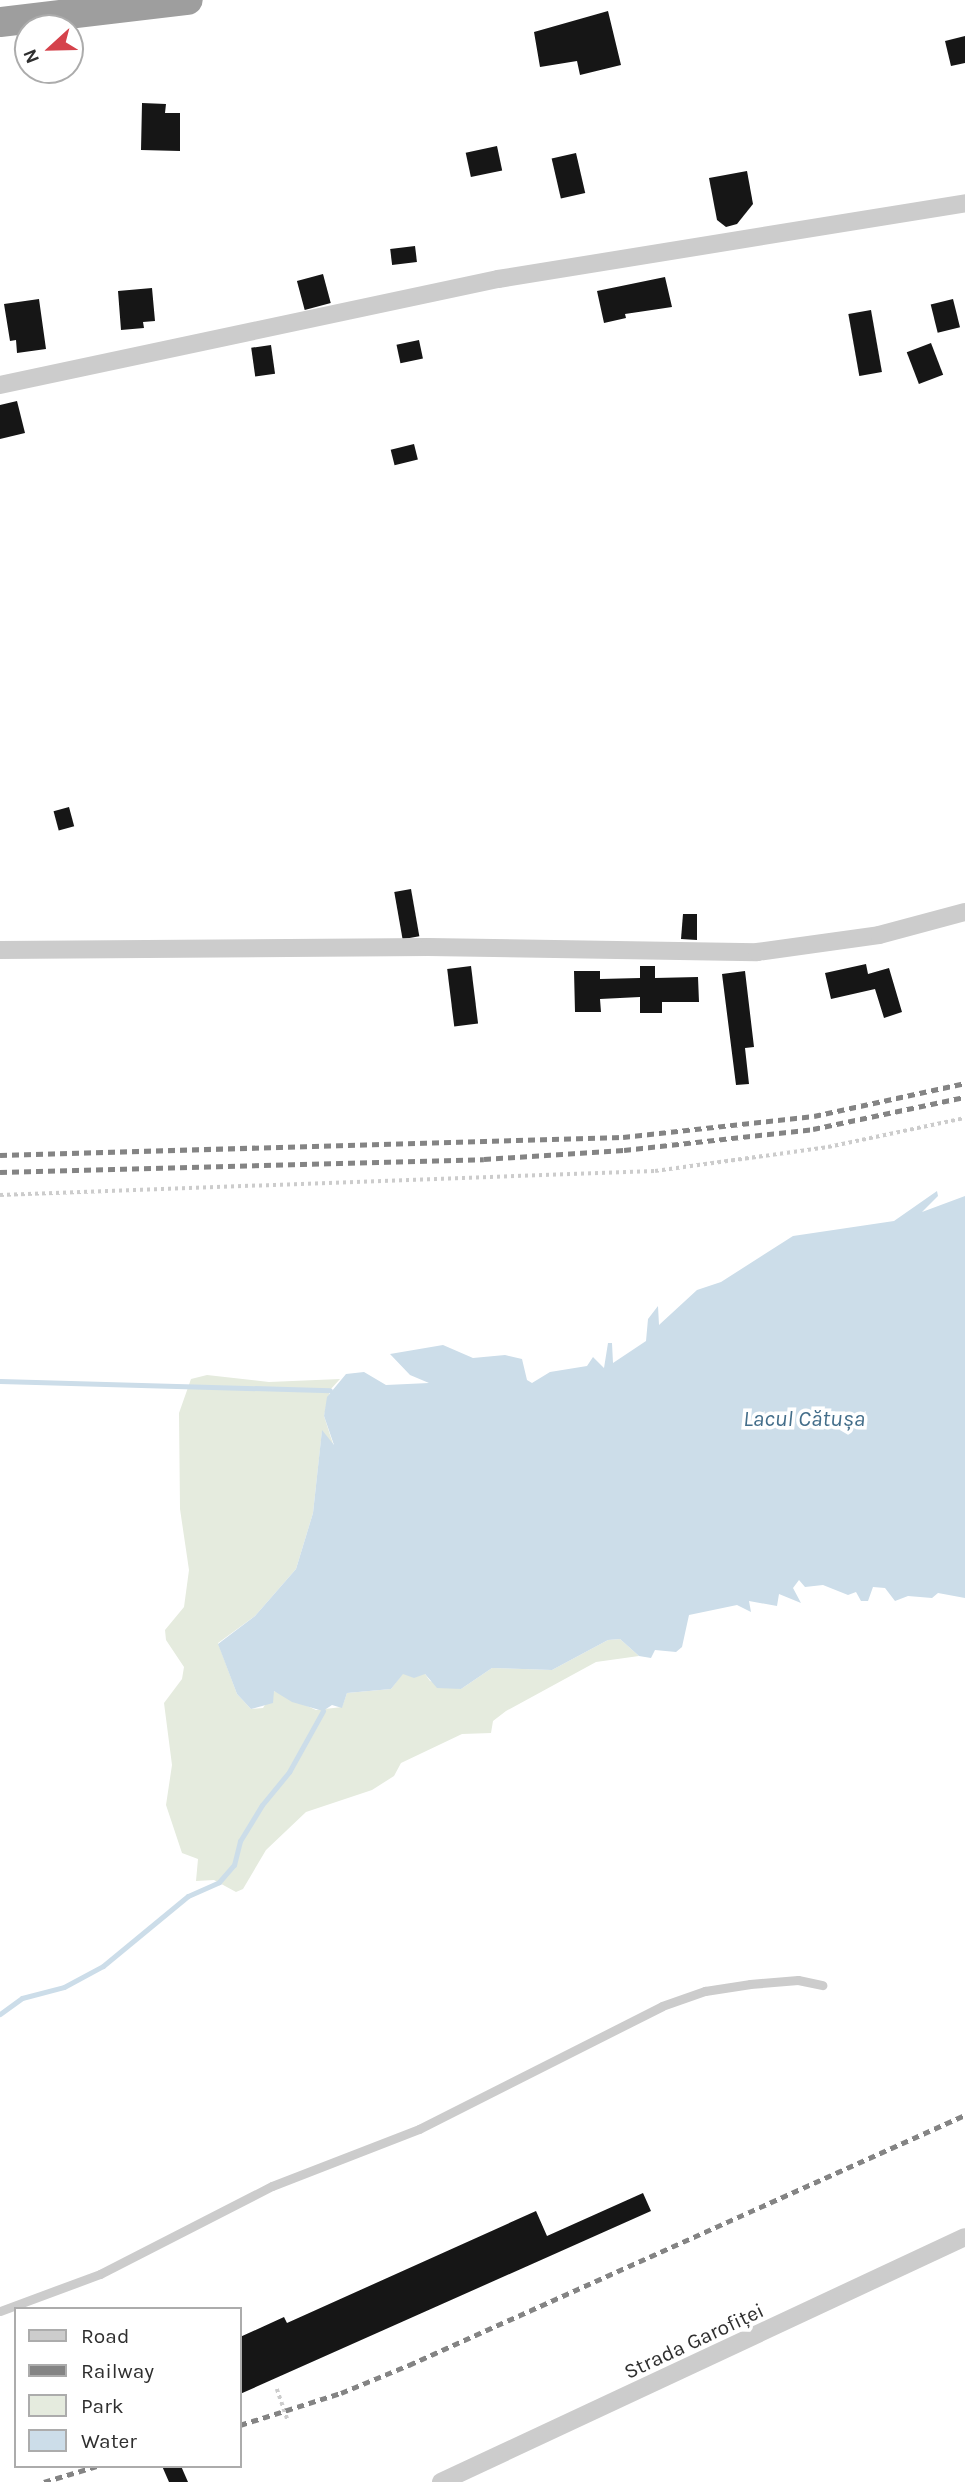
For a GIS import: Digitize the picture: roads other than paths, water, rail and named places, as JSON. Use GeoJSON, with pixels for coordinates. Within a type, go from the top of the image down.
{"type":"FeatureCollection","features":[{"type":"Feature","properties":{"kind":"highway"},"geometry":{"type":"LineString","coordinates":[[0,22],[188,0]]}},
{"type":"Feature","properties":{"kind":"street"},"geometry":{"type":"LineString","coordinates":[[0,385],[498,279],[965,203]]}},
{"type":"Feature","properties":{"kind":"street"},"geometry":{"type":"LineString","coordinates":[[0,950],[428,947],[757,952],[879,934],[965,912]]}},
{"type":"Feature","properties":{"kind":"street","name":"Strada Garofiței"},"geometry":{"type":"LineString","coordinates":[[441,2482],[965,2238]]}},
{"type":"Feature","properties":{"kind":"lane"},"geometry":{"type":"LineString","coordinates":[[0,2311],[100,2274],[272,2186],[419,2129],[662,2006],[705,1991],[750,1984],[798,1980],[822,1984]]}},
{"type":"Feature","properties":{"kind":"water","name":"Lacul Cătușa"},"geometry":{"type":"Polygon","coordinates":[[[937,1191],[938,1196],[922,1212],[965,1196],[965,1598],[938,1593],[932,1598],[908,1596],[895,1601],[885,1588],[873,1587],[868,1601],[861,1601],[856,1592],[848,1595],[823,1585],[805,1587],[799,1580],[793,1588],[801,1603],[779,1594],[777,1606],[749,1601],[751,1612],[737,1605],[689,1615],[682,1647],[676,1652],[655,1650],[651,1658],[639,1656],[620,1639],[608,1640],[552,1670],[492,1668],[461,1689],[437,1688],[425,1674],[414,1678],[403,1674],[391,1689],[347,1693],[342,1708],[332,1705],[323,1711],[292,1702],[274,1691],[273,1703],[251,1709],[237,1694],[218,1644],[255,1616],[296,1569],[313,1513],[322,1430],[334,1445],[324,1416],[327,1397],[346,1374],[364,1372],[386,1385],[429,1383],[410,1375],[390,1354],[443,1345],[473,1358],[505,1355],[522,1359],[527,1380],[532,1383],[550,1372],[587,1366],[593,1357],[604,1368],[608,1343],[612,1343],[613,1363],[646,1341],[648,1319],[658,1306],[659,1325],[697,1290],[721,1282],[793,1236],[894,1221],[937,1191]]]}},
{"type":"Feature","properties":{"kind":"waterway"},"geometry":{"type":"LineString","coordinates":[[0,1381],[330,1390]]}},
{"type":"Feature","properties":{"kind":"waterway"},"geometry":{"type":"LineString","coordinates":[[0,2014],[22,1998],[64,1987],[103,1966],[188,1896],[219,1882],[234,1865],[240,1841],[262,1805],[289,1772],[323,1711]]}},
{"type":"Feature","properties":{"kind":"railway"},"geometry":{"type":"LineString","coordinates":[[0,1155],[623,1137],[814,1116],[965,1083]]}},
{"type":"Feature","properties":{"kind":"railway"},"geometry":{"type":"LineString","coordinates":[[0,1172],[484,1159],[624,1150],[813,1129],[965,1097]]}},
{"type":"Feature","properties":{"kind":"railway"},"geometry":{"type":"LineString","coordinates":[[242,2424],[341,2393],[409,2365],[965,2115]]}},
{"type":"Feature","properties":{"kind":"railway"},"geometry":{"type":"LineString","coordinates":[[44,2482],[90,2468]]}}]}
